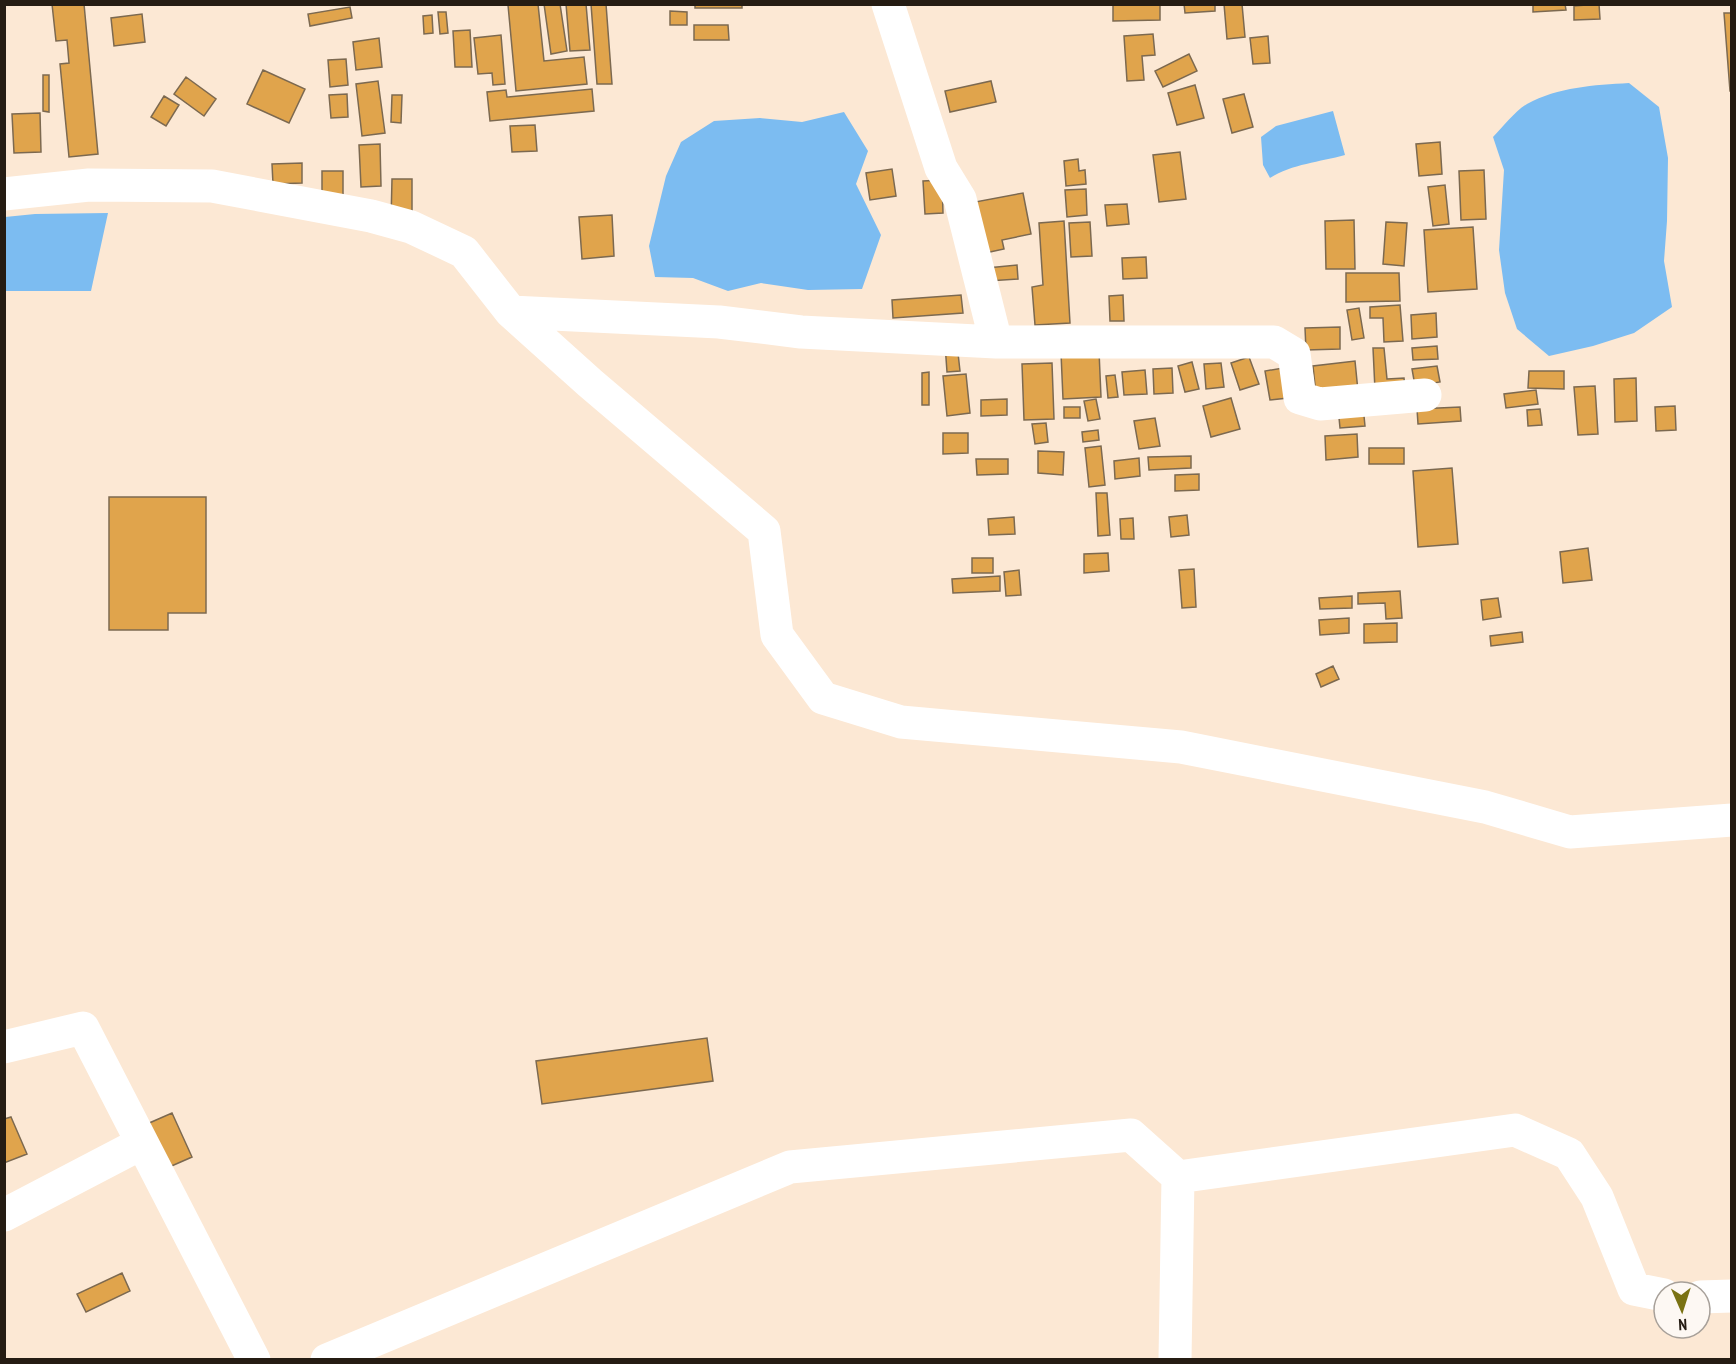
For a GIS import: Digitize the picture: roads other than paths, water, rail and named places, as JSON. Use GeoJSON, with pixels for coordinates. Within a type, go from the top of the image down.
{"type":"FeatureCollection","features":[{"type":"Feature","properties":{"kind":"street"},"geometry":{"type":"LineString","coordinates":[[888,4],[942,168],[960,199],[996,342]]}},
{"type":"Feature","properties":{"kind":"street"},"geometry":{"type":"LineString","coordinates":[[4,194],[89,185],[212,186],[371,216],[411,227],[464,252],[511,312],[764,531],[777,635],[823,698],[901,722],[1181,747],[1485,807],[1570,832],[1731,820]]}},
{"type":"Feature","properties":{"kind":"street"},"geometry":{"type":"LineString","coordinates":[[511,312],[719,322],[801,332],[996,342],[1274,342],[1294,354],[1300,398],[1320,404],[1425,396]]}},
{"type":"Feature","properties":{"kind":"street"},"geometry":{"type":"LineString","coordinates":[[4,1047],[83,1028],[254,1359]]}},
{"type":"Feature","properties":{"kind":"street"},"geometry":{"type":"LineString","coordinates":[[1178,1177],[1515,1130],[1569,1154],[1597,1197],[1634,1289],[1652,1293]]}},
{"type":"Feature","properties":{"kind":"street"},"geometry":{"type":"LineString","coordinates":[[327,1359],[790,1167],[1131,1135],[1178,1177],[1175,1359]]}},
{"type":"Feature","properties":{"kind":"street"},"geometry":{"type":"LineString","coordinates":[[4,1215],[142,1143]]}},
{"type":"Feature","properties":{"kind":"street"},"geometry":{"type":"LineString","coordinates":[[1712,1297],[1731,1296]]}},
{"type":"Feature","properties":{"kind":"water"},"geometry":{"type":"Polygon","coordinates":[[[1629,83],[1659,107],[1668,158],[1664,261],[1672,307],[1634,333],[1593,346],[1549,356],[1517,329],[1505,293],[1499,250],[1504,170],[1493,137],[1518,111],[1539,98],[1576,88],[1629,83]]]}},
{"type":"Feature","properties":{"kind":"water"},"geometry":{"type":"Polygon","coordinates":[[[1333,111],[1345,155],[1297,166],[1270,178],[1263,165],[1261,137],[1276,126],[1333,111]]]}},
{"type":"Feature","properties":{"kind":"water"},"geometry":{"type":"Polygon","coordinates":[[[844,112],[868,151],[856,184],[881,235],[862,289],[808,290],[761,283],[728,291],[693,278],[655,277],[649,246],[666,176],[681,142],[714,121],[760,118],[802,122],[844,112]]]}},
{"type":"Feature","properties":{"kind":"water"},"geometry":{"type":"Polygon","coordinates":[[[108,213],[91,291],[5,291],[5,217],[35,214],[108,213]]]}}]}
